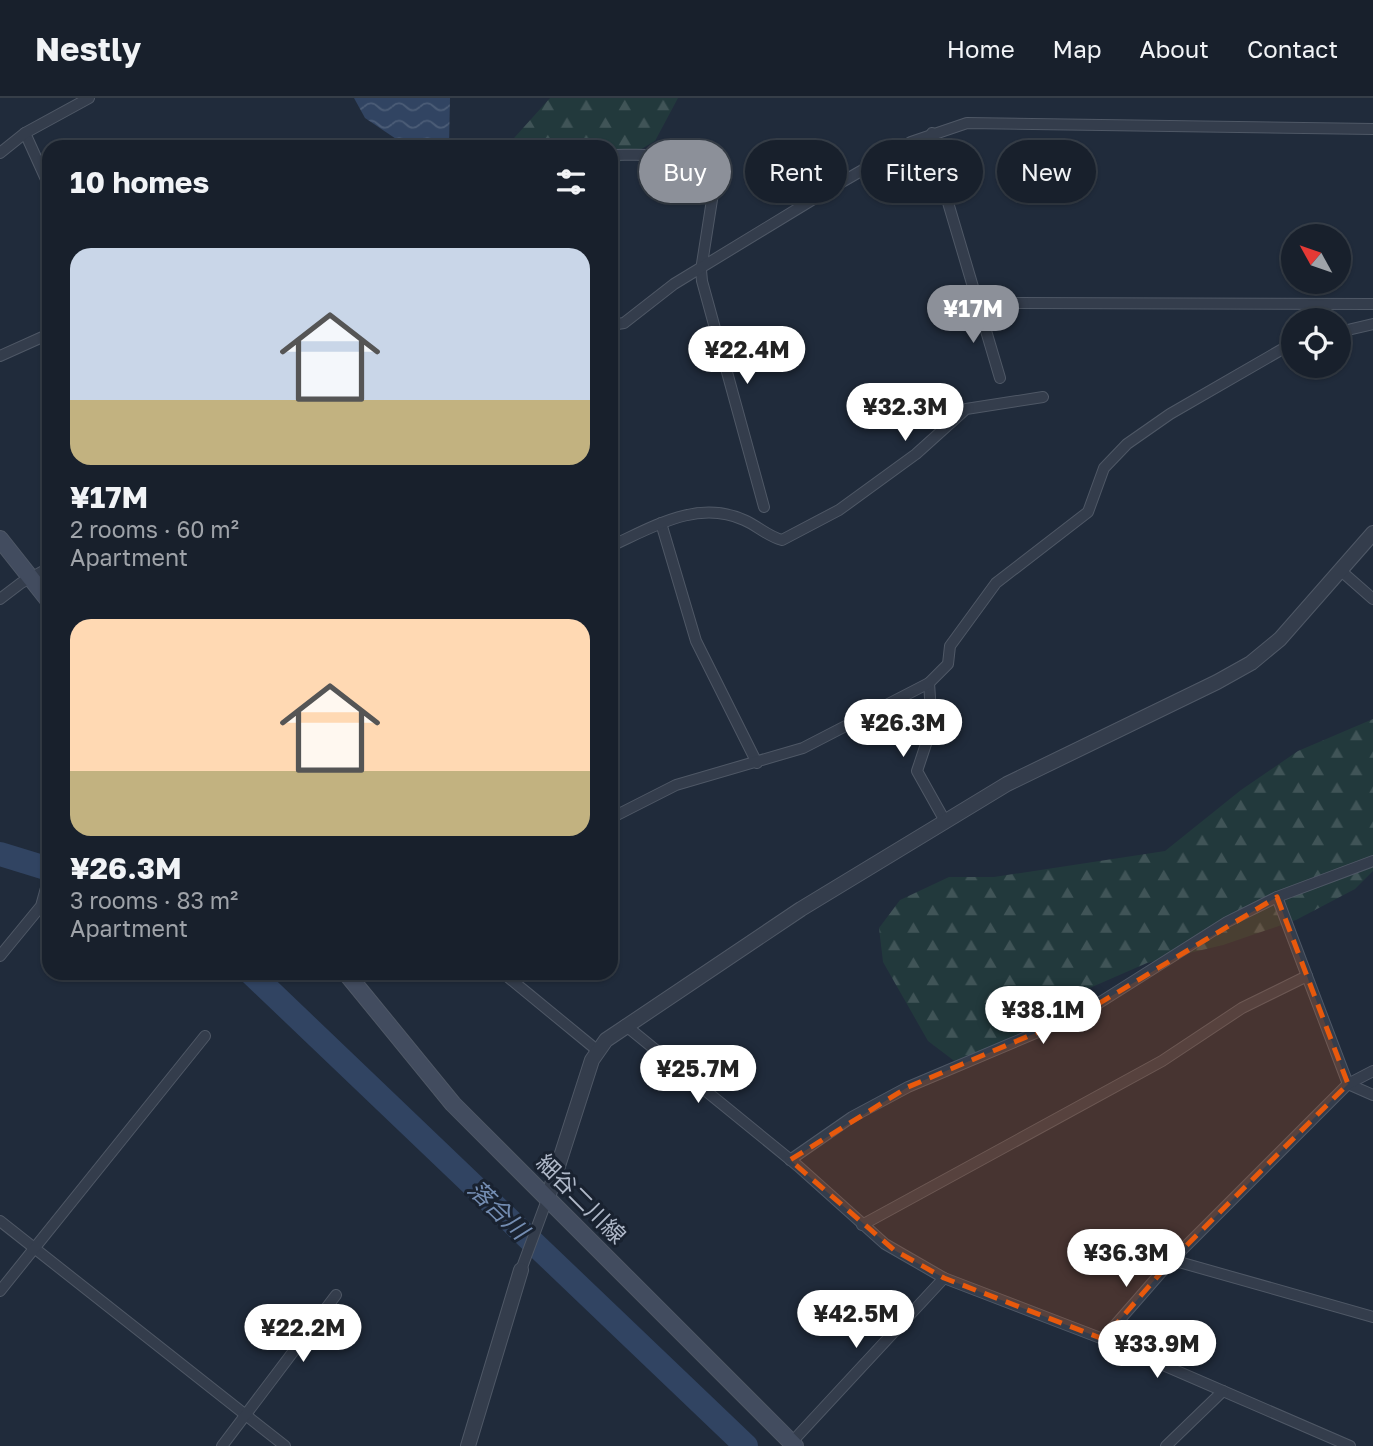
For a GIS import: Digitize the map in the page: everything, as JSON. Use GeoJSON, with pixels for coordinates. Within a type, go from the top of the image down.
{"type":"FeatureCollection","features":[{"type":"Feature","properties":{"kind":"main road"},"geometry":{"type":"LineString","coordinates":[[0,539],[42,592]]}},
{"type":"Feature","properties":{"kind":"main road","name":"細谷二川線"},"geometry":{"type":"LineString","coordinates":[[352,980],[453,1104],[793,1444]]}},
{"type":"Feature","properties":{"kind":"street"},"geometry":{"type":"LineString","coordinates":[[0,153],[25,133],[89,98]]}},
{"type":"Feature","properties":{"kind":"street"},"geometry":{"type":"LineString","coordinates":[[618,324],[624,323],[674,284],[835,186],[932,133],[967,123],[1373,129]]}},
{"type":"Feature","properties":{"kind":"street"},"geometry":{"type":"LineString","coordinates":[[25,133],[42,171]]}},
{"type":"Feature","properties":{"kind":"street"},"geometry":{"type":"LineString","coordinates":[[932,133],[936,162],[1000,378]]}},
{"type":"Feature","properties":{"kind":"street"},"geometry":{"type":"LineString","coordinates":[[618,155],[659,155],[697,162],[709,171],[714,187],[701,270],[765,508]]}},
{"type":"Feature","properties":{"kind":"street"},"geometry":{"type":"LineString","coordinates":[[977,303],[1373,304]]}},
{"type":"Feature","properties":{"kind":"street"},"geometry":{"type":"LineString","coordinates":[[1351,329],[1373,324]]}},
{"type":"Feature","properties":{"kind":"street"},"geometry":{"type":"LineString","coordinates":[[0,356],[42,337]]}},
{"type":"Feature","properties":{"kind":"street"},"geometry":{"type":"LineString","coordinates":[[618,814],[660,791],[803,748],[929,683],[948,664],[950,646],[996,583],[1087,512],[1104,468],[1127,444],[1170,414],[1281,350]]}},
{"type":"Feature","properties":{"kind":"street"},"geometry":{"type":"LineString","coordinates":[[618,543],[661,523],[701,511],[745,520],[766,535],[782,540],[839,510],[916,454],[966,409],[1043,397]]}},
{"type":"Feature","properties":{"kind":"street"},"geometry":{"type":"LineString","coordinates":[[661,523],[696,641],[757,763]]}},
{"type":"Feature","properties":{"kind":"street"},"geometry":{"type":"LineString","coordinates":[[468,1446],[520,1270],[548,1197],[592,1060],[606,1040],[801,909],[1006,784],[1251,663],[1280,639],[1373,533]]}},
{"type":"Feature","properties":{"kind":"street"},"geometry":{"type":"LineString","coordinates":[[1340,570],[1373,599]]}},
{"type":"Feature","properties":{"kind":"street"},"geometry":{"type":"LineString","coordinates":[[0,599],[42,571]]}},
{"type":"Feature","properties":{"kind":"street"},"geometry":{"type":"LineString","coordinates":[[929,683],[932,726],[918,771],[945,821]]}},
{"type":"Feature","properties":{"kind":"street"},"geometry":{"type":"LineString","coordinates":[[790,1160],[852,1117],[908,1087],[1083,1013],[1227,922],[1277,897],[1373,861]]}},
{"type":"Feature","properties":{"kind":"street"},"geometry":{"type":"LineString","coordinates":[[1277,897],[1348,1084],[1373,1095]]}},
{"type":"Feature","properties":{"kind":"street"},"geometry":{"type":"LineString","coordinates":[[0,956],[42,902]]}},
{"type":"Feature","properties":{"kind":"street"},"geometry":{"type":"LineString","coordinates":[[862,1225],[1162,1061],[1242,1008],[1307,976]]}},
{"type":"Feature","properties":{"kind":"street"},"geometry":{"type":"LineString","coordinates":[[512,980],[598,1051]]}},
{"type":"Feature","properties":{"kind":"street"},"geometry":{"type":"LineString","coordinates":[[625,1025],[790,1160],[885,1244],[944,1278],[1103,1339],[1350,1446]]}},
{"type":"Feature","properties":{"kind":"street"},"geometry":{"type":"LineString","coordinates":[[0,1291],[205,1036]]}},
{"type":"Feature","properties":{"kind":"street"},"geometry":{"type":"LineString","coordinates":[[1103,1339],[1172,1260],[1348,1084],[1373,1071]]}},
{"type":"Feature","properties":{"kind":"street"},"geometry":{"type":"LineString","coordinates":[[0,1221],[285,1446]]}},
{"type":"Feature","properties":{"kind":"street"},"geometry":{"type":"LineString","coordinates":[[1172,1260],[1373,1317]]}},
{"type":"Feature","properties":{"kind":"street"},"geometry":{"type":"LineString","coordinates":[[793,1444],[944,1278]]}},
{"type":"Feature","properties":{"kind":"street"},"geometry":{"type":"LineString","coordinates":[[222,1446],[336,1295]]}},
{"type":"Feature","properties":{"kind":"street"},"geometry":{"type":"LineString","coordinates":[[1166,1446],[1223,1391]]}},
{"type":"Feature","properties":{"kind":"highlighted area"},"geometry":{"type":"Polygon","coordinates":[[[1277,897],[1348,1084],[1172,1260],[1103,1339],[944,1278],[894,1250],[790,1160],[908,1087],[1083,1013],[1277,897]]]}},
{"type":"Feature","properties":{"kind":"green space"},"geometry":{"type":"Polygon","coordinates":[[[550,98],[678,98],[656,140],[639,140],[639,150],[618,163],[618,140],[512,140],[550,98]]]}},
{"type":"Feature","properties":{"kind":"green space"},"geometry":{"type":"Polygon","coordinates":[[[1373,719],[1373,871],[1355,889],[1296,920],[1223,945],[1147,963],[1053,1004],[1005,1045],[957,1063],[928,1041],[883,962],[879,928],[900,900],[949,877],[994,877],[1165,851],[1241,790],[1298,751],[1373,719]]]}},
{"type":"Feature","properties":{"kind":"water"},"geometry":{"type":"Polygon","coordinates":[[[354,98],[450,98],[449,140],[398,140],[365,118],[354,98]]]}},
{"type":"Feature","properties":{"kind":"waterway","name":"落合川"},"geometry":{"type":"LineString","coordinates":[[0,854],[42,867]]}},
{"type":"Feature","properties":{"kind":"waterway","name":"落合川"},"geometry":{"type":"LineString","coordinates":[[258,980],[746,1446]]}}]}
